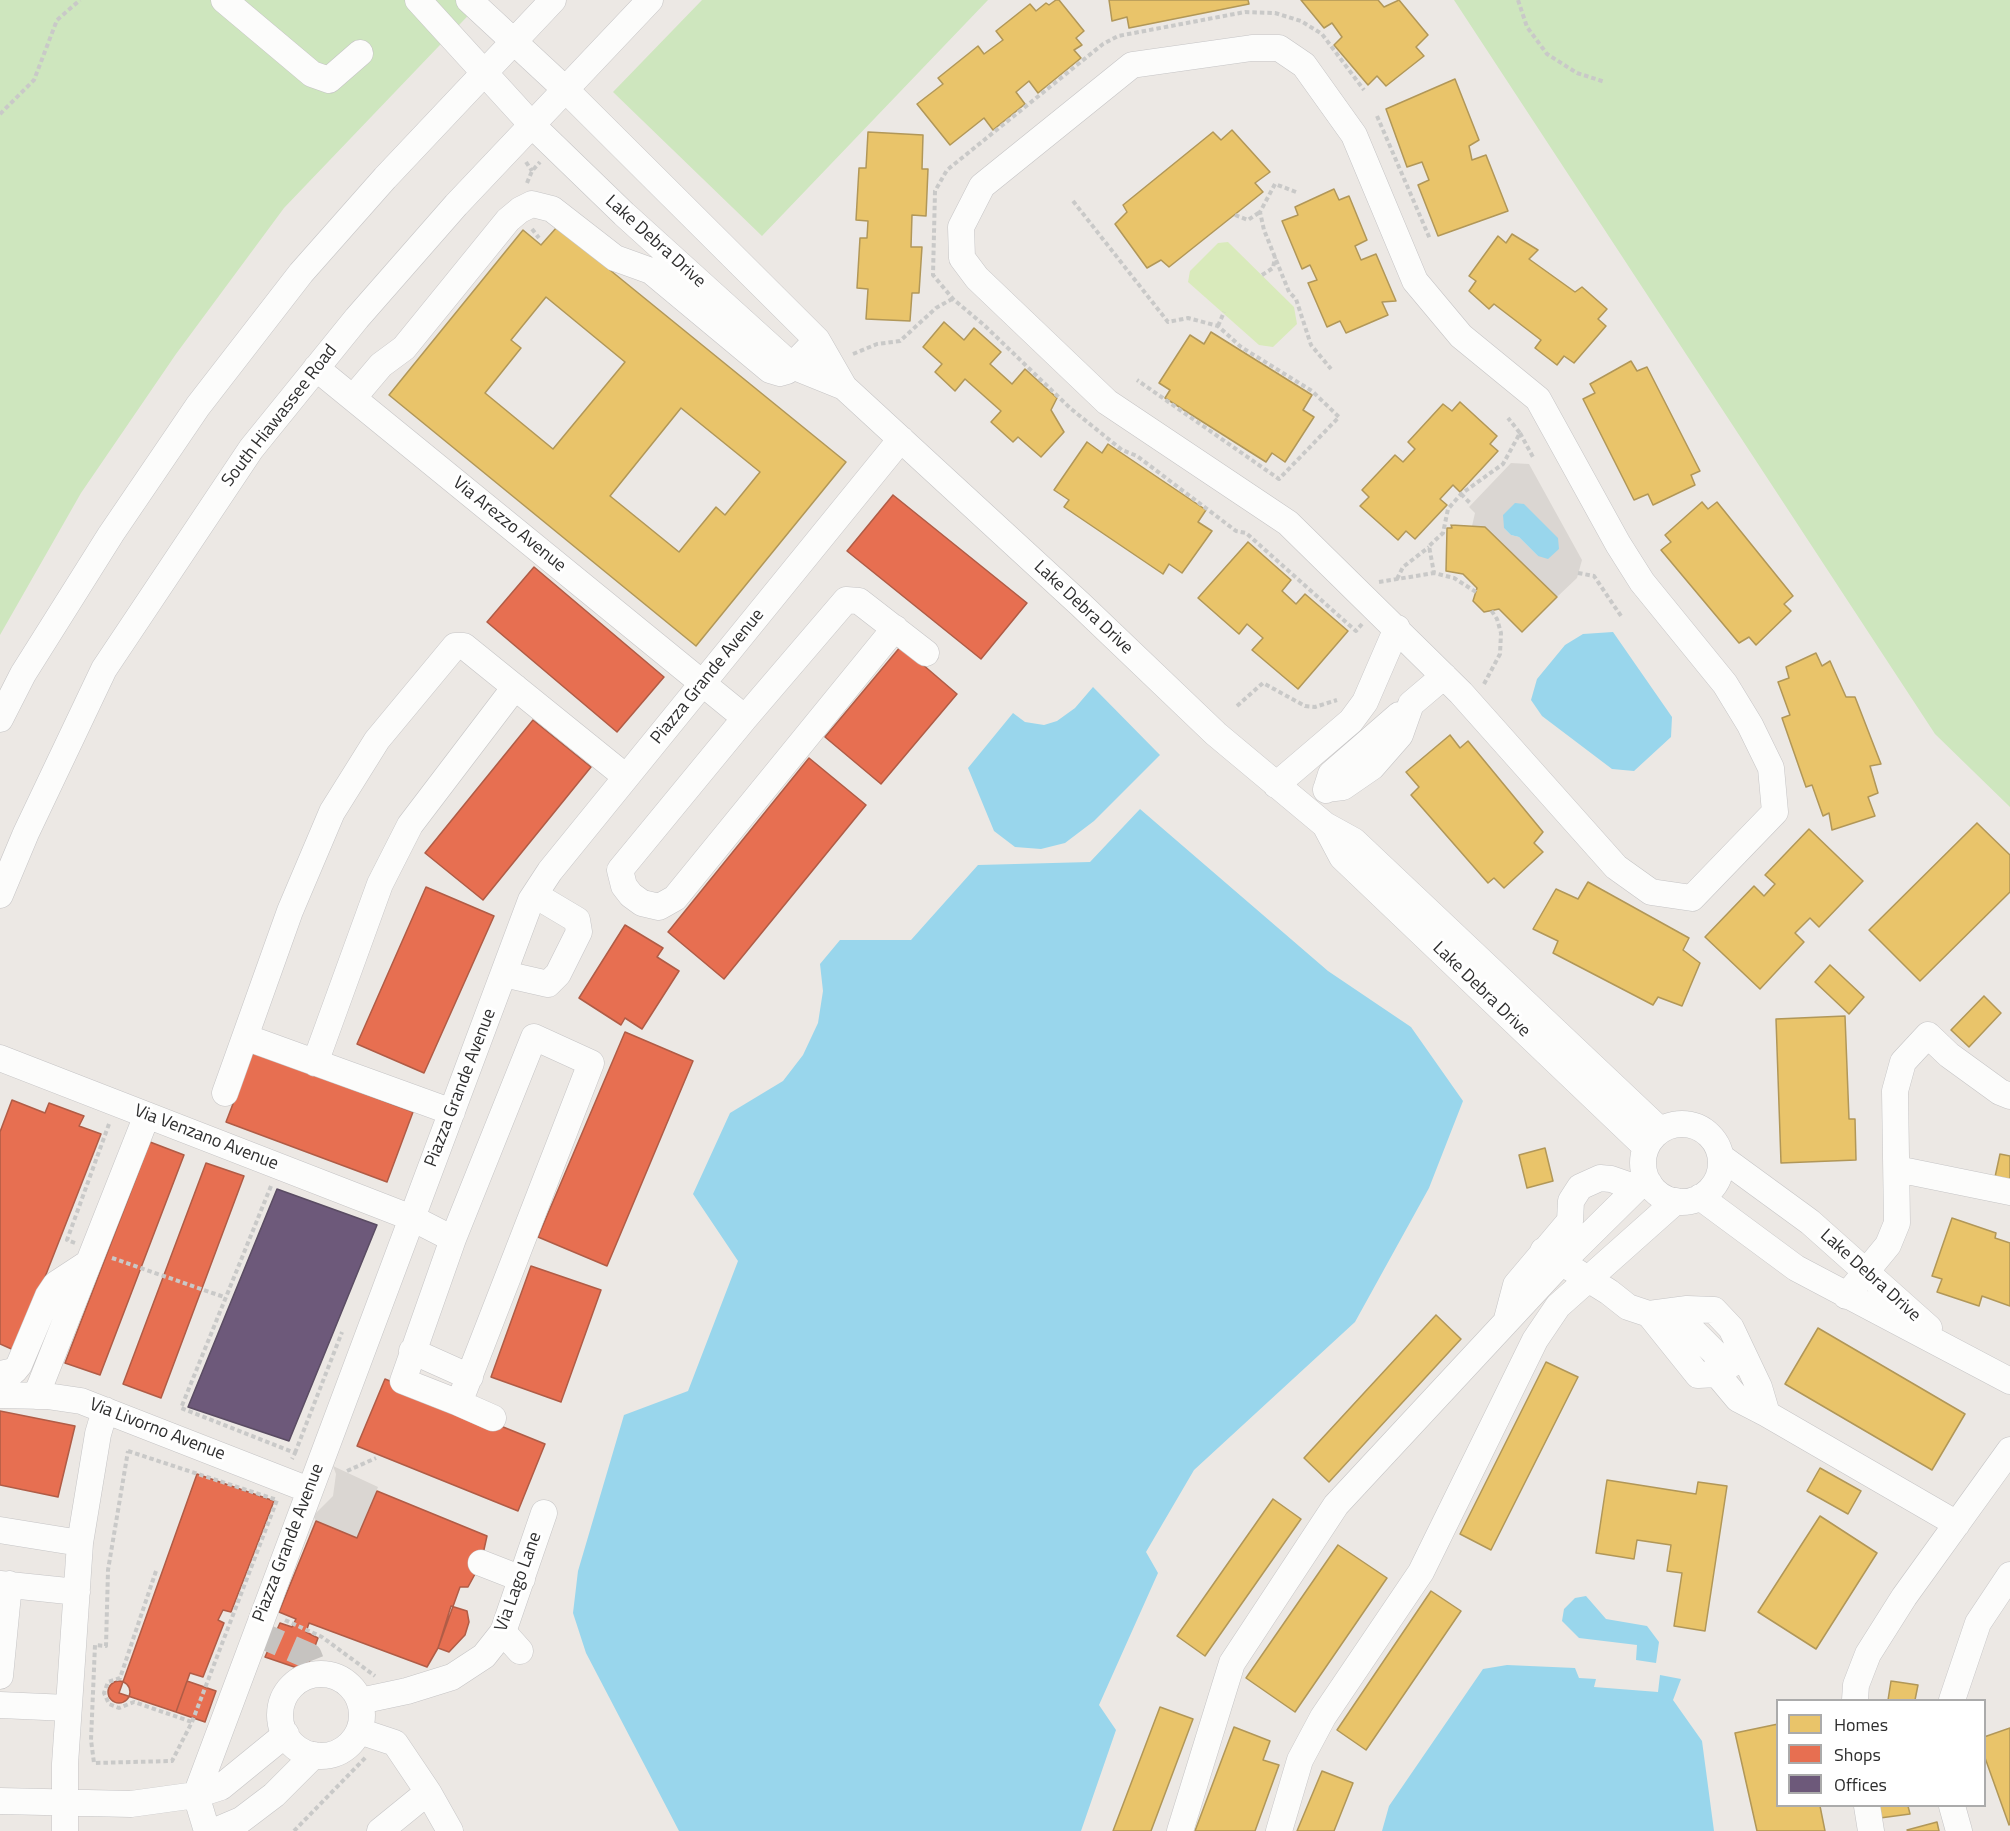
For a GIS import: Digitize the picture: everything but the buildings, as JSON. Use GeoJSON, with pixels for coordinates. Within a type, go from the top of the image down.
{"type":"FeatureCollection","features":[{"type":"Feature","properties":{"kind":"street"},"geometry":{"type":"LineString","coordinates":[[224,0],[312,74],[329,80],[360,53]]}},
{"type":"Feature","properties":{"kind":"street","name":"Lake Debra Drive"},"geometry":{"type":"LineString","coordinates":[[418,0],[482,74],[532,126],[693,277],[792,366],[844,387]]}},
{"type":"Feature","properties":{"kind":"street","name":"Lake Debra Drive"},"geometry":{"type":"LineString","coordinates":[[469,0],[566,90],[816,340],[844,387],[1216,734],[1318,819],[1342,856],[1653,1138]]}},
{"type":"Feature","properties":{"kind":"street"},"geometry":{"type":"LineString","coordinates":[[0,719],[23,674],[104,544],[198,406],[301,273],[482,74],[553,0]]}},
{"type":"Feature","properties":{"kind":"street","name":"South Hiawassee Road"},"geometry":{"type":"LineString","coordinates":[[0,895],[26,833],[104,669],[251,449],[316,368],[434,230],[650,0]]}},
{"type":"Feature","properties":{"kind":"street"},"geometry":{"type":"LineString","coordinates":[[1252,48],[1279,48],[1304,65],[1354,135],[1415,281],[1461,336],[1538,399],[1618,544],[1642,582],[1725,684],[1771,768],[1775,812],[1692,898],[1651,892],[1616,867],[1472,706],[1354,586],[1288,523],[1107,402],[977,278],[962,258],[961,227],[982,186],[1132,65],[1252,48]]}},
{"type":"Feature","properties":{"kind":"street"},"geometry":{"type":"LineString","coordinates":[[353,398],[381,365],[404,348],[508,220],[532,204],[552,209],[615,258],[651,271],[770,370],[783,372],[792,366],[816,340]]}},
{"type":"Feature","properties":{"kind":"street"},"geometry":{"type":"LineString","coordinates":[[693,277],[723,247]]}},
{"type":"Feature","properties":{"kind":"street","name":"Via Arezzo Avenue"},"geometry":{"type":"LineString","coordinates":[[316,368],[745,718]]}},
{"type":"Feature","properties":{"kind":"street","name":"Piazza Grande Avenue"},"geometry":{"type":"LineString","coordinates":[[196,1795],[535,895],[550,871],[901,439]]}},
{"type":"Feature","properties":{"kind":"street"},"geometry":{"type":"LineString","coordinates":[[895,628],[675,898],[659,907],[642,903],[631,895],[624,886],[620,870],[846,600],[859,601],[895,628],[926,652]]}},
{"type":"Feature","properties":{"kind":"street"},"geometry":{"type":"LineString","coordinates":[[1276,784],[1351,721],[1365,702],[1397,628]]}},
{"type":"Feature","properties":{"kind":"street"},"geometry":{"type":"LineString","coordinates":[[225,1093],[290,911],[332,812],[377,740],[448,651],[455,646],[464,646],[626,777]]}},
{"type":"Feature","properties":{"kind":"street"},"geometry":{"type":"LineString","coordinates":[[1318,819],[1331,774],[1444,676]]}},
{"type":"Feature","properties":{"kind":"street"},"geometry":{"type":"LineString","coordinates":[[315,1063],[380,884],[410,825],[515,687]]}},
{"type":"Feature","properties":{"kind":"street"},"geometry":{"type":"LineString","coordinates":[[1326,789],[1343,787],[1372,767],[1400,735],[1411,704]]}},
{"type":"Feature","properties":{"kind":"street"},"geometry":{"type":"LineString","coordinates":[[1351,721],[1371,740]]}},
{"type":"Feature","properties":{"kind":"street"},"geometry":{"type":"LineString","coordinates":[[504,974],[548,984],[558,974],[579,932],[577,920],[535,895]]}},
{"type":"Feature","properties":{"kind":"street"},"geometry":{"type":"LineString","coordinates":[[1846,1296],[1887,1245],[1897,1223],[1895,1091],[1903,1062],[1928,1035],[1949,1055],[2000,1092],[2010,1096]]}},
{"type":"Feature","properties":{"kind":"street"},"geometry":{"type":"LineString","coordinates":[[245,1037],[452,1112]]}},
{"type":"Feature","properties":{"kind":"street"},"geometry":{"type":"LineString","coordinates":[[459,1404],[591,1063],[534,1037],[453,1239],[402,1381],[493,1418]]}},
{"type":"Feature","properties":{"kind":"street","name":"Via Venzano Avenue"},"geometry":{"type":"LineString","coordinates":[[0,1058],[412,1218],[453,1239]]}},
{"type":"Feature","properties":{"kind":"street"},"geometry":{"type":"LineString","coordinates":[[36,1395],[147,1115]]}},
{"type":"Feature","properties":{"kind":"street"},"geometry":{"type":"LineString","coordinates":[[1180,1831],[1232,1663],[1336,1505],[1506,1322],[1516,1285],[1552,1257],[1592,1233],[1643,1185],[1643,1168],[1653,1138],[1684,1123],[1702,1129],[1714,1139],[1721,1157],[1720,1175],[1707,1193],[1688,1199],[1616,1254],[1599,1286],[1558,1306],[1535,1340],[1421,1572],[1323,1716],[1300,1760],[1279,1831]]}},
{"type":"Feature","properties":{"kind":"street","name":"Lake Debra Drive"},"geometry":{"type":"LineString","coordinates":[[1721,1157],[1810,1222],[1959,1354]]}},
{"type":"Feature","properties":{"kind":"street"},"geometry":{"type":"LineString","coordinates":[[1897,1169],[2010,1192]]}},
{"type":"Feature","properties":{"kind":"street"},"geometry":{"type":"LineString","coordinates":[[1552,1257],[1570,1221],[1571,1201],[1580,1187],[1600,1178],[1643,1185],[1660,1196],[1688,1199]]}},
{"type":"Feature","properties":{"kind":"street","name":"Lake Debra Drive"},"geometry":{"type":"LineString","coordinates":[[1688,1199],[1796,1268],[2010,1381]]}},
{"type":"Feature","properties":{"kind":"street"},"geometry":{"type":"LineString","coordinates":[[1570,1221],[1592,1233],[1616,1254]]}},
{"type":"Feature","properties":{"kind":"street"},"geometry":{"type":"LineString","coordinates":[[0,1374],[14,1371],[19,1365],[48,1296],[56,1284],[91,1257]]}},
{"type":"Feature","properties":{"kind":"street"},"geometry":{"type":"LineString","coordinates":[[1552,1257],[1628,1307],[1649,1314],[1687,1309],[1714,1310],[1731,1328],[1760,1387],[1767,1414]]}},
{"type":"Feature","properties":{"kind":"street"},"geometry":{"type":"LineString","coordinates":[[1649,1314],[1698,1375],[1717,1374],[1743,1356]]}},
{"type":"Feature","properties":{"kind":"street"},"geometry":{"type":"LineString","coordinates":[[1506,1322],[1535,1340]]}},
{"type":"Feature","properties":{"kind":"street"},"geometry":{"type":"LineString","coordinates":[[412,1352],[470,1377]]}},
{"type":"Feature","properties":{"kind":"street"},"geometry":{"type":"LineString","coordinates":[[1717,1374],[1738,1399],[1957,1524]]}},
{"type":"Feature","properties":{"kind":"street","name":"Via Livorno Avenue"},"geometry":{"type":"LineString","coordinates":[[0,1395],[36,1395],[81,1401],[309,1490]]}},
{"type":"Feature","properties":{"kind":"street"},"geometry":{"type":"LineString","coordinates":[[65,1831],[68,1708],[80,1542],[98,1434],[105,1410]]}},
{"type":"Feature","properties":{"kind":"street"},"geometry":{"type":"LineString","coordinates":[[1855,1699],[1856,1685],[1868,1654],[1904,1597],[2010,1450]]}},
{"type":"Feature","properties":{"kind":"street","name":"Via Lago Lane"},"geometry":{"type":"LineString","coordinates":[[369,1693],[407,1691],[452,1677],[484,1656],[503,1632],[544,1513]]}},
{"type":"Feature","properties":{"kind":"street"},"geometry":{"type":"LineString","coordinates":[[0,1530],[80,1542]]}},
{"type":"Feature","properties":{"kind":"street"},"geometry":{"type":"LineString","coordinates":[[481,1563],[522,1579]]}},
{"type":"Feature","properties":{"kind":"street"},"geometry":{"type":"LineString","coordinates":[[1953,1699],[1978,1623],[2010,1575]]}},
{"type":"Feature","properties":{"kind":"street"},"geometry":{"type":"LineString","coordinates":[[0,1677],[4,1584],[77,1592]]}},
{"type":"Feature","properties":{"kind":"street"},"geometry":{"type":"LineString","coordinates":[[503,1632],[520,1652]]}},
{"type":"Feature","properties":{"kind":"street"},"geometry":{"type":"LineString","coordinates":[[314,1668],[369,1693],[359,1731],[341,1750],[324,1755],[314,1755],[295,1746],[286,1734],[281,1719],[284,1698],[314,1668]]}},
{"type":"Feature","properties":{"kind":"street"},"geometry":{"type":"LineString","coordinates":[[0,1705],[68,1708]]}},
{"type":"Feature","properties":{"kind":"street"},"geometry":{"type":"LineString","coordinates":[[359,1731],[394,1743],[428,1792],[450,1831]]}},
{"type":"Feature","properties":{"kind":"street"},"geometry":{"type":"LineString","coordinates":[[0,1801],[131,1804],[196,1795],[221,1787],[286,1734]]}},
{"type":"Feature","properties":{"kind":"street"},"geometry":{"type":"LineString","coordinates":[[213,1748],[231,1767],[248,1767]]}},
{"type":"Feature","properties":{"kind":"street"},"geometry":{"type":"LineString","coordinates":[[214,1831],[242,1820],[274,1795],[314,1755]]}},
{"type":"Feature","properties":{"kind":"street"},"geometry":{"type":"LineString","coordinates":[[380,1831],[428,1792]]}},
{"type":"Feature","properties":{"kind":"street"},"geometry":{"type":"LineString","coordinates":[[196,1795],[207,1831]]}},
{"type":"Feature","properties":{"kind":"street"},"geometry":{"type":"LineString","coordinates":[[1867,1807],[1871,1831]]}},
{"type":"Feature","properties":{"kind":"street"},"geometry":{"type":"LineString","coordinates":[[1952,1807],[1959,1831]]}},
{"type":"Feature","properties":{"kind":"path"},"geometry":{"type":"LineString","coordinates":[[0,114],[34,80],[57,20],[80,0]]}},
{"type":"Feature","properties":{"kind":"path"},"geometry":{"type":"LineString","coordinates":[[1518,0],[1527,27],[1547,54],[1577,73],[1605,82]]}},
{"type":"Feature","properties":{"kind":"path"},"geometry":{"type":"LineString","coordinates":[[1364,90],[1322,34],[1302,21],[1275,13],[1245,12],[1118,36],[1103,44],[947,170],[935,191],[933,275],[953,299],[984,325],[1070,408],[1122,450],[1137,456],[1236,531],[1246,533],[1356,631],[1377,609]]}},
{"type":"Feature","properties":{"kind":"path"},"geometry":{"type":"LineString","coordinates":[[1377,116],[1430,239]]}},
{"type":"Feature","properties":{"kind":"path"},"geometry":{"type":"LineString","coordinates":[[1234,215],[1248,220],[1260,212],[1275,184],[1296,192]]}},
{"type":"Feature","properties":{"kind":"path"},"geometry":{"type":"LineString","coordinates":[[1073,201],[1168,322],[1188,318],[1218,326],[1241,347],[1311,391],[1340,417],[1279,479],[1137,380]]}},
{"type":"Feature","properties":{"kind":"path"},"geometry":{"type":"LineString","coordinates":[[1260,212],[1264,230],[1289,292],[1296,300],[1311,345],[1331,369]]}},
{"type":"Feature","properties":{"kind":"path"},"geometry":{"type":"LineString","coordinates":[[528,228],[538,238]]}},
{"type":"Feature","properties":{"kind":"path"},"geometry":{"type":"LineString","coordinates":[[1262,275],[1273,268],[1275,257]]}},
{"type":"Feature","properties":{"kind":"path"},"geometry":{"type":"LineString","coordinates":[[853,354],[878,344],[900,341],[936,308],[953,299]]}},
{"type":"Feature","properties":{"kind":"path"},"geometry":{"type":"LineString","coordinates":[[1218,326],[1224,312]]}},
{"type":"Feature","properties":{"kind":"path"},"geometry":{"type":"LineString","coordinates":[[1508,418],[1520,433],[1534,459]]}},
{"type":"Feature","properties":{"kind":"path"},"geometry":{"type":"LineString","coordinates":[[1397,580],[1403,567],[1443,533],[1448,510],[1461,494],[1503,464],[1520,433]]}},
{"type":"Feature","properties":{"kind":"path"},"geometry":{"type":"LineString","coordinates":[[1461,494],[1471,504]]}},
{"type":"Feature","properties":{"kind":"path"},"geometry":{"type":"LineString","coordinates":[[1429,546],[1434,573]]}},
{"type":"Feature","properties":{"kind":"path"},"geometry":{"type":"LineString","coordinates":[[1354,586],[1434,573],[1454,578],[1476,592]]}},
{"type":"Feature","properties":{"kind":"path"},"geometry":{"type":"LineString","coordinates":[[1578,573],[1594,576],[1621,616]]}},
{"type":"Feature","properties":{"kind":"path"},"geometry":{"type":"LineString","coordinates":[[1472,706],[1500,654],[1501,633],[1497,619],[1491,610]]}},
{"type":"Feature","properties":{"kind":"path"},"geometry":{"type":"LineString","coordinates":[[1237,706],[1263,683],[1305,706],[1329,704],[1345,693]]}},
{"type":"Feature","properties":{"kind":"path"},"geometry":{"type":"LineString","coordinates":[[110,1121],[68,1240],[91,1257],[224,1297]]}},
{"type":"Feature","properties":{"kind":"path"},"geometry":{"type":"LineString","coordinates":[[275,1177],[224,1297],[181,1408],[295,1453]]}},
{"type":"Feature","properties":{"kind":"path"},"geometry":{"type":"LineString","coordinates":[[292,1460],[343,1331]]}},
{"type":"Feature","properties":{"kind":"path"},"geometry":{"type":"LineString","coordinates":[[172,1761],[192,1722],[277,1500],[128,1451],[108,1570],[106,1646],[95,1645],[91,1740],[94,1764],[172,1761],[183,1757]]}},
{"type":"Feature","properties":{"kind":"path"},"geometry":{"type":"LineString","coordinates":[[347,1472],[376,1458]]}},
{"type":"Feature","properties":{"kind":"path"},"geometry":{"type":"LineString","coordinates":[[156,1571],[120,1678],[108,1682],[104,1693],[109,1704],[119,1708],[134,1702],[192,1722]]}},
{"type":"Feature","properties":{"kind":"path"},"geometry":{"type":"LineString","coordinates":[[276,1616],[322,1637],[362,1665],[376,1677],[369,1693]]}},
{"type":"Feature","properties":{"kind":"path"},"geometry":{"type":"LineString","coordinates":[[93,1694],[104,1693]]}},
{"type":"Feature","properties":{"kind":"path"},"geometry":{"type":"LineString","coordinates":[[294,1831],[362,1764]]}},
{"type":"Feature","properties":{"kind":"green space"},"geometry":{"type":"Polygon","coordinates":[[[0,0],[483,0],[284,208],[176,354],[81,493],[0,635],[0,0]]]}},
{"type":"Feature","properties":{"kind":"green space"},"geometry":{"type":"Polygon","coordinates":[[[702,0],[988,0],[762,236],[613,92],[702,0]]]}},
{"type":"Feature","properties":{"kind":"green space"},"geometry":{"type":"Polygon","coordinates":[[[1454,0],[2010,0],[2010,807],[1935,734],[1454,0]]]}},
{"type":"Feature","properties":{"kind":"green space"},"geometry":{"type":"Polygon","coordinates":[[[1228,242],[1294,307],[1297,324],[1273,347],[1259,345],[1188,282],[1190,271],[1218,243],[1228,242]]]}},
{"type":"Feature","properties":{"kind":"shaded area"},"geometry":{"type":"Polygon","coordinates":[[[1511,463],[1529,464],[1582,560],[1577,578],[1557,597],[1485,527],[1472,526],[1475,513],[1469,507],[1511,463]],[[1504,528],[1511,535],[1519,537],[1538,556],[1559,549],[1504,528]]]}},
{"type":"Feature","properties":{"kind":"shaded area"},"geometry":{"type":"Polygon","coordinates":[[[333,1466],[378,1487],[357,1538],[316,1521],[313,1516],[333,1496],[336,1474],[333,1466]]]}},
{"type":"Feature","properties":{"kind":"water"},"geometry":{"type":"Polygon","coordinates":[[[1515,503],[1524,504],[1558,538],[1559,549],[1548,559],[1538,556],[1519,537],[1511,535],[1504,528],[1503,515],[1515,503]]]}},
{"type":"Feature","properties":{"kind":"water"},"geometry":{"type":"Polygon","coordinates":[[[1613,632],[1672,717],[1671,737],[1634,771],[1612,769],[1542,716],[1531,700],[1537,679],[1565,645],[1583,634],[1613,632]]]}},
{"type":"Feature","properties":{"kind":"water"},"geometry":{"type":"Polygon","coordinates":[[[1093,687],[1160,755],[1094,821],[1065,843],[1041,849],[1015,847],[994,831],[968,768],[1013,713],[1025,722],[1044,725],[1057,721],[1075,708],[1093,687]]]}},
{"type":"Feature","properties":{"kind":"water"},"geometry":{"type":"Polygon","coordinates":[[[1140,809],[1328,971],[1411,1027],[1463,1101],[1429,1188],[1355,1322],[1194,1470],[1146,1552],[1158,1573],[1099,1705],[1116,1730],[1081,1831],[679,1831],[586,1653],[573,1613],[578,1571],[624,1415],[688,1391],[738,1261],[693,1194],[730,1113],[783,1081],[803,1055],[818,1023],[823,991],[820,964],[840,940],[911,940],[978,865],[1090,862],[1140,809]]]}},
{"type":"Feature","properties":{"kind":"water"},"geometry":{"type":"Polygon","coordinates":[[[1586,1596],[1606,1619],[1647,1626],[1659,1642],[1656,1663],[1636,1660],[1637,1645],[1579,1638],[1562,1621],[1564,1609],[1575,1598],[1586,1596]]]}},
{"type":"Feature","properties":{"kind":"water"},"geometry":{"type":"Polygon","coordinates":[[[1507,1665],[1575,1668],[1579,1678],[1596,1679],[1594,1687],[1658,1692],[1660,1675],[1681,1679],[1673,1700],[1702,1741],[1714,1831],[1382,1831],[1389,1806],[1483,1669],[1507,1665]]]}},
{"type":"Feature","properties":{"kind":"tunnel"},"geometry":{"type":"LineString","coordinates":[[256,1633],[309,1656],[311,1661]]}}]}
